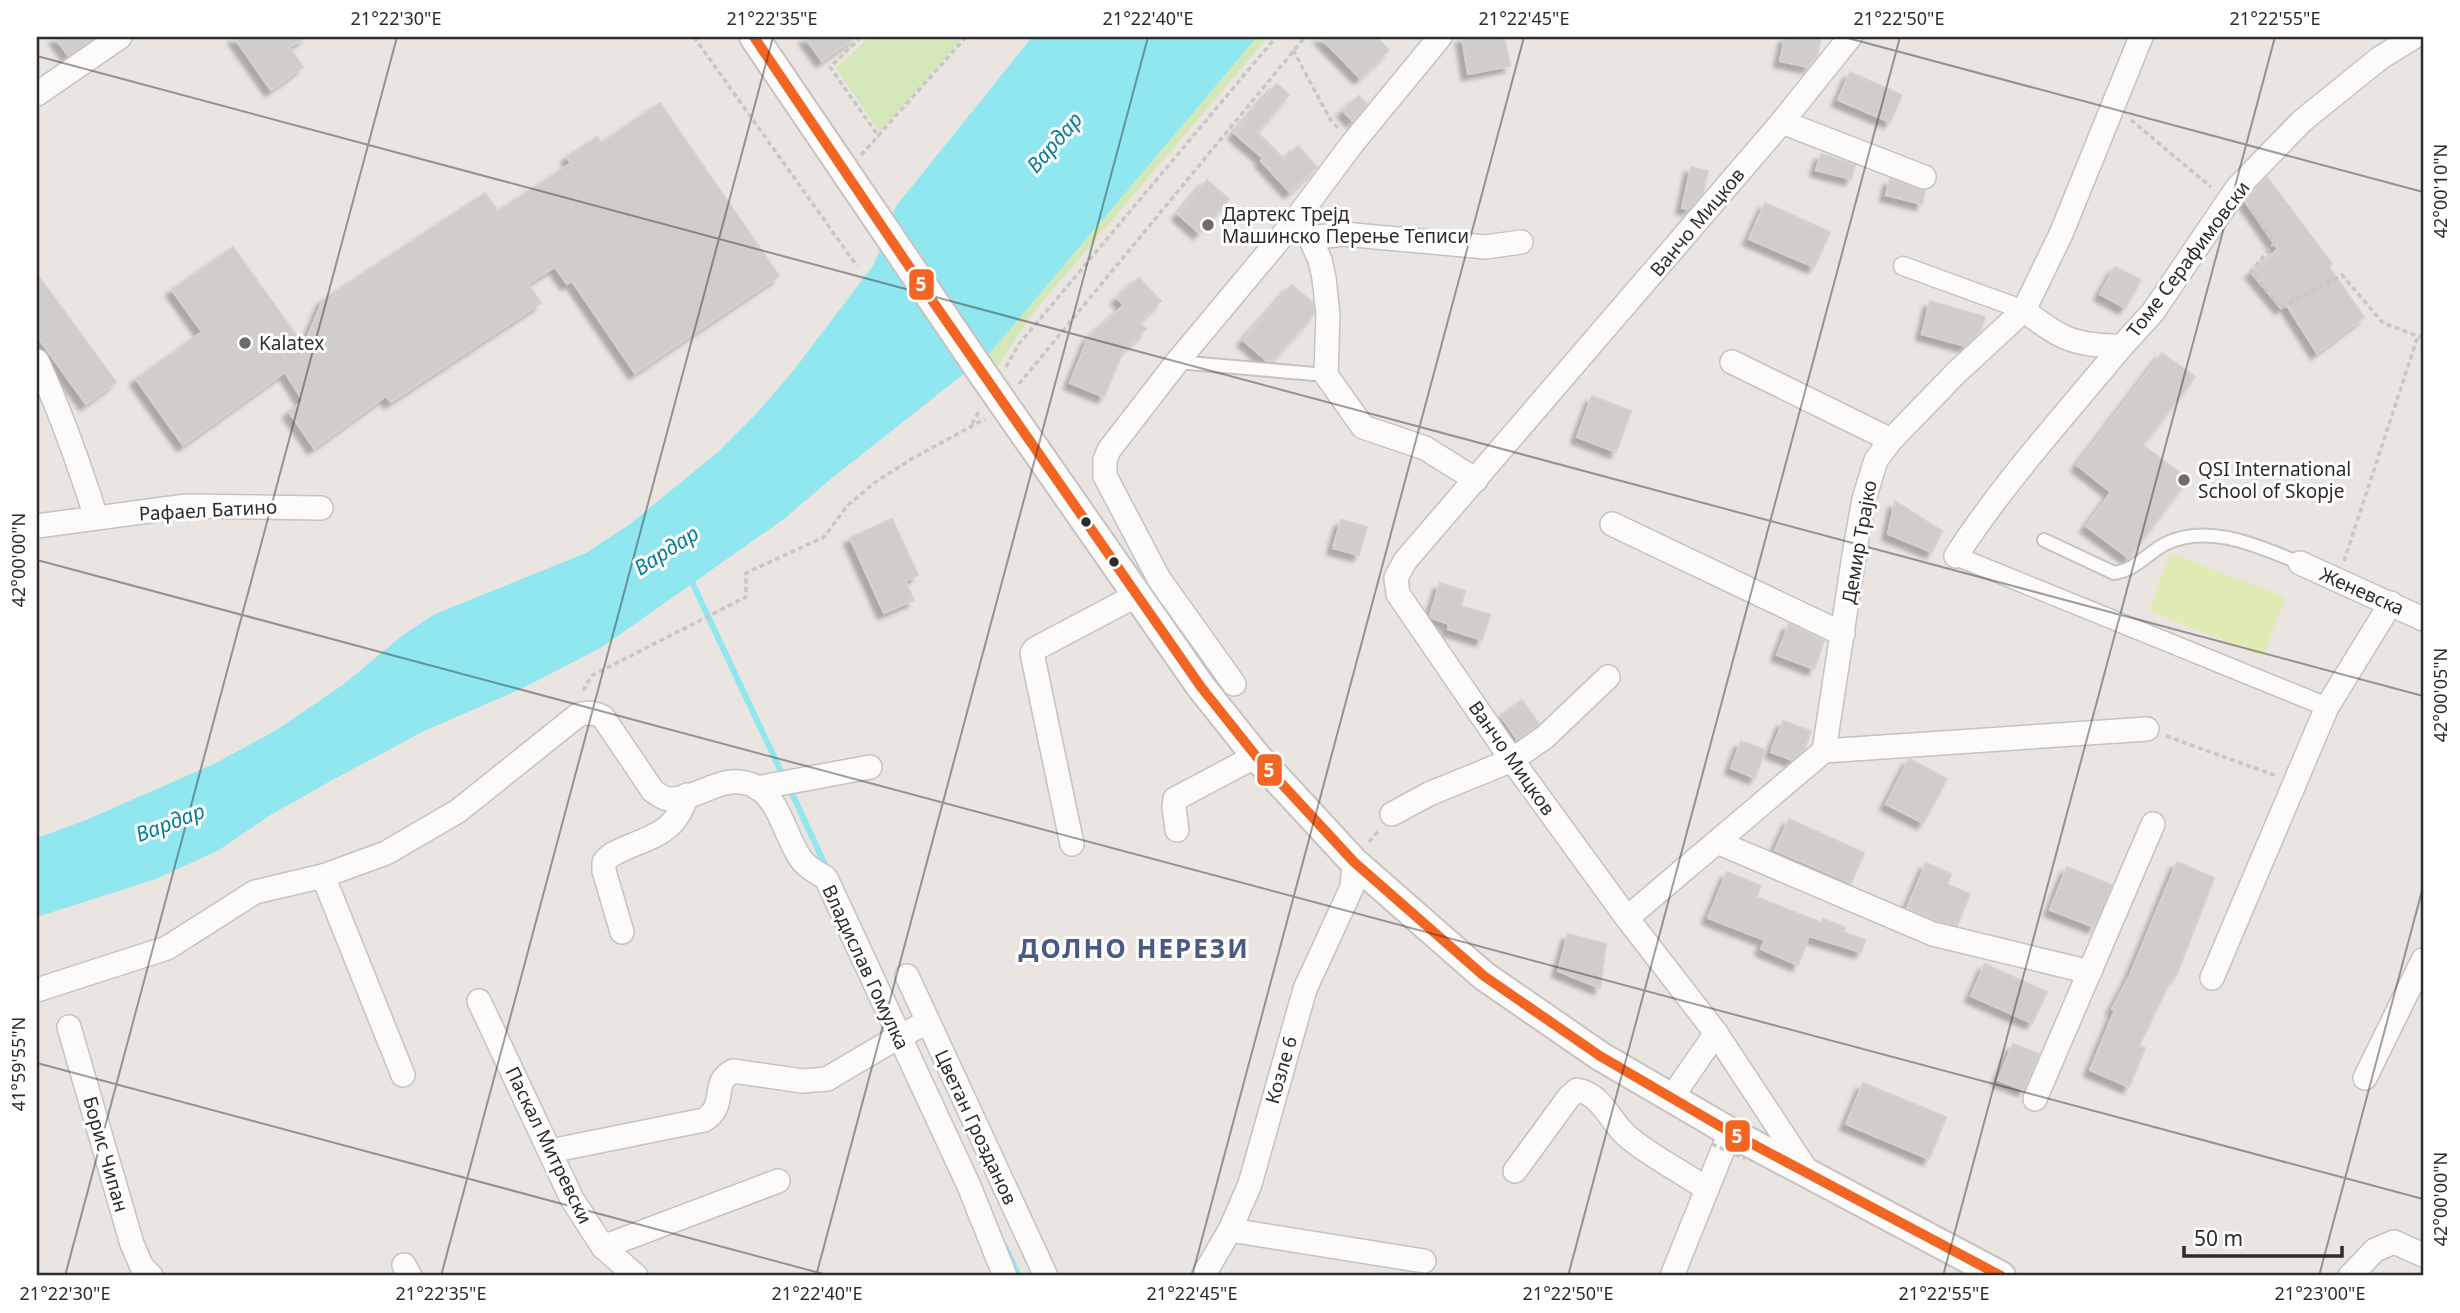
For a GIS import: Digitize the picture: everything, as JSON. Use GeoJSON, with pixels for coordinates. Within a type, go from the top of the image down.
{"type":"FeatureCollection","features":[{"type":"Feature","properties":{"kind":"street"},"geometry":{"type":"LineString","coordinates":[[754,37],[844,171],[1011,391],[1138,595],[1201,687],[1256,755],[1354,862],[1484,976],[1600,1056],[1672,1097],[1721,1138],[1809,1174],[2001,1276]]}},
{"type":"Feature","properties":{"kind":"street"},"geometry":{"type":"LineString","coordinates":[[1234,684],[1159,579],[1105,477],[1108,450],[1177,362],[1301,231],[1352,144],[1440,37]]}},
{"type":"Feature","properties":{"kind":"street","name":"Ванчо Мицков"},"geometry":{"type":"LineString","coordinates":[[1809,1174],[1716,1032],[1627,918],[1512,760],[1398,594],[1396,586],[1399,569],[1405,561],[1782,122],[1850,37]]}},
{"type":"Feature","properties":{"kind":"street","name":"Демир Трајко"},"geometry":{"type":"LineString","coordinates":[[1824,751],[1864,499],[1876,460],[1891,440],[1956,373],[2024,310],[2061,234],[2141,37]]}},
{"type":"Feature","properties":{"kind":"street","name":"Томе Серафимовски"},"geometry":{"type":"LineString","coordinates":[[1956,556],[1971,532],[2039,445],[2153,312],[2232,195],[2302,121],[2380,58],[2414,37]]}},
{"type":"Feature","properties":{"kind":"street"},"geometry":{"type":"LineString","coordinates":[[37,94],[116,38]]}},
{"type":"Feature","properties":{"kind":"street"},"geometry":{"type":"LineString","coordinates":[[1782,122],[1924,177]]}},
{"type":"Feature","properties":{"kind":"street"},"geometry":{"type":"LineString","coordinates":[[1301,231],[1486,247],[1521,242]]}},
{"type":"Feature","properties":{"kind":"street"},"geometry":{"type":"LineString","coordinates":[[1301,231],[1320,260],[1324,278],[1328,314],[1326,375],[1363,427],[1425,448],[1476,480]]}},
{"type":"Feature","properties":{"kind":"street"},"geometry":{"type":"LineString","coordinates":[[1903,266],[2024,310]]}},
{"type":"Feature","properties":{"kind":"street","name":"Томе Серафимовски"},"geometry":{"type":"LineString","coordinates":[[2024,310],[2063,338],[2092,346],[2122,346]]}},
{"type":"Feature","properties":{"kind":"street"},"geometry":{"type":"LineString","coordinates":[[37,361],[53,394],[96,517]]}},
{"type":"Feature","properties":{"kind":"street"},"geometry":{"type":"LineString","coordinates":[[1732,362],[1891,440]]}},
{"type":"Feature","properties":{"kind":"street","name":"Рафаел Батино"},"geometry":{"type":"LineString","coordinates":[[37,526],[186,506],[321,508]]}},
{"type":"Feature","properties":{"kind":"street"},"geometry":{"type":"LineString","coordinates":[[1612,524],[1843,634]]}},
{"type":"Feature","properties":{"kind":"street"},"geometry":{"type":"LineString","coordinates":[[1956,556],[2327,707]]}},
{"type":"Feature","properties":{"kind":"street","name":"Женевска"},"geometry":{"type":"LineString","coordinates":[[2300,564],[2423,618]]}},
{"type":"Feature","properties":{"kind":"street"},"geometry":{"type":"LineString","coordinates":[[1072,844],[1032,653],[1138,595]]}},
{"type":"Feature","properties":{"kind":"street"},"geometry":{"type":"LineString","coordinates":[[2213,978],[2327,707],[2391,603]]}},
{"type":"Feature","properties":{"kind":"street"},"geometry":{"type":"LineString","coordinates":[[1392,814],[1429,794],[1512,760],[1545,737],[1608,677]]}},
{"type":"Feature","properties":{"kind":"street"},"geometry":{"type":"LineString","coordinates":[[37,990],[167,948],[256,892],[323,876],[386,853],[458,811],[578,715],[590,712],[603,717],[653,791],[672,800],[712,786],[737,782],[778,783],[870,767]]}},
{"type":"Feature","properties":{"kind":"street"},"geometry":{"type":"LineString","coordinates":[[1627,918],[1824,751],[2147,729]]}},
{"type":"Feature","properties":{"kind":"street"},"geometry":{"type":"LineString","coordinates":[[1177,830],[1175,799],[1256,755]]}},
{"type":"Feature","properties":{"kind":"street","name":"Владислав Гомулка"},"geometry":{"type":"LineString","coordinates":[[778,783],[770,799],[801,860],[826,878],[952,1149],[1001,1267]]}},
{"type":"Feature","properties":{"kind":"street"},"geometry":{"type":"LineString","coordinates":[[622,932],[604,862],[615,853],[667,831],[681,813],[687,795]]}},
{"type":"Feature","properties":{"kind":"street"},"geometry":{"type":"LineString","coordinates":[[2035,1100],[2153,824]]}},
{"type":"Feature","properties":{"kind":"street"},"geometry":{"type":"LineString","coordinates":[[1717,842],[1933,934],[2090,972]]}},
{"type":"Feature","properties":{"kind":"street","name":"Козле 6"},"geometry":{"type":"LineString","coordinates":[[1203,1276],[1230,1230],[1255,1167],[1305,989],[1352,887],[1354,862]]}},
{"type":"Feature","properties":{"kind":"street"},"geometry":{"type":"LineString","coordinates":[[323,876],[403,1075]]}},
{"type":"Feature","properties":{"kind":"street"},"geometry":{"type":"LineString","coordinates":[[2365,1078],[2423,960]]}},
{"type":"Feature","properties":{"kind":"street","name":"Цветан Грозданов"},"geometry":{"type":"LineString","coordinates":[[907,976],[1046,1276]]}},
{"type":"Feature","properties":{"kind":"street","name":"Паскал Митревски"},"geometry":{"type":"LineString","coordinates":[[479,1001],[572,1199],[603,1247],[636,1276]]}},
{"type":"Feature","properties":{"kind":"street"},"geometry":{"type":"LineString","coordinates":[[550,1151],[704,1120],[718,1107],[720,1082],[733,1070],[802,1081],[827,1079],[928,1022]]}},
{"type":"Feature","properties":{"kind":"street","name":"Борис Чипан"},"geometry":{"type":"LineString","coordinates":[[69,1027],[132,1244],[142,1268],[151,1276]]}},
{"type":"Feature","properties":{"kind":"street"},"geometry":{"type":"LineString","coordinates":[[1672,1097],[1716,1032]]}},
{"type":"Feature","properties":{"kind":"street"},"geometry":{"type":"LineString","coordinates":[[1515,1171],[1577,1090],[1586,1091],[1595,1098],[1627,1136],[1707,1189]]}},
{"type":"Feature","properties":{"kind":"street"},"geometry":{"type":"LineString","coordinates":[[1672,1276],[1707,1189],[1721,1138]]}},
{"type":"Feature","properties":{"kind":"street"},"geometry":{"type":"LineString","coordinates":[[603,1247],[778,1181]]}},
{"type":"Feature","properties":{"kind":"street"},"geometry":{"type":"LineString","coordinates":[[1230,1230],[1424,1261]]}},
{"type":"Feature","properties":{"kind":"street"},"geometry":{"type":"LineString","coordinates":[[1001,1267],[1029,1242]]}},
{"type":"Feature","properties":{"kind":"street"},"geometry":{"type":"LineString","coordinates":[[2350,1276],[2375,1250],[2394,1242],[2423,1255]]}},
{"type":"Feature","properties":{"kind":"lane"},"geometry":{"type":"LineString","coordinates":[[1177,362],[1326,375]]}},
{"type":"Feature","properties":{"kind":"lane"},"geometry":{"type":"LineString","coordinates":[[2044,540],[2114,573],[2137,565],[2165,544],[2188,537],[2203,536],[2256,545],[2300,564]]}},
{"type":"Feature","properties":{"kind":"path"},"geometry":{"type":"LineString","coordinates":[[694,37],[857,267]]}},
{"type":"Feature","properties":{"kind":"path"},"geometry":{"type":"LineString","coordinates":[[861,37],[830,67],[879,137]]}},
{"type":"Feature","properties":{"kind":"path"},"geometry":{"type":"LineString","coordinates":[[844,171],[879,137],[966,37]]}},
{"type":"Feature","properties":{"kind":"path"},"geometry":{"type":"LineString","coordinates":[[1019,344],[1276,37]]}},
{"type":"Feature","properties":{"kind":"path"},"geometry":{"type":"LineString","coordinates":[[1011,391],[1305,37]]}},
{"type":"Feature","properties":{"kind":"path"},"geometry":{"type":"LineString","coordinates":[[1293,50],[1330,119],[1352,144]]}},
{"type":"Feature","properties":{"kind":"path"},"geometry":{"type":"LineString","coordinates":[[2114,105],[2232,195],[2274,243],[2251,272],[2281,308],[2342,275],[2382,323],[2421,337],[2338,580]]}},
{"type":"Feature","properties":{"kind":"path"},"geometry":{"type":"LineString","coordinates":[[590,712],[583,695],[585,686],[593,675],[746,597],[746,573],[824,537],[847,506],[874,483],[971,426]]}},
{"type":"Feature","properties":{"kind":"path"},"geometry":{"type":"LineString","coordinates":[[2147,729],[2294,782]]}},
{"type":"Feature","properties":{"kind":"path"},"geometry":{"type":"LineString","coordinates":[[1354,862],[1392,814]]}},
{"type":"Feature","properties":{"kind":"path"},"geometry":{"type":"LineString","coordinates":[[1721,1138],[1745,1159]]}},
{"type":"Feature","properties":{"kind":"green space"},"geometry":{"type":"Polygon","coordinates":[[[870,37],[963,37],[880,132],[836,68],[870,37]]]}},
{"type":"Feature","properties":{"kind":"green space"},"geometry":{"type":"Polygon","coordinates":[[[1257,37],[1268,37],[1032,314],[998,366],[989,354],[1257,37]]]}},
{"type":"Feature","properties":{"kind":"green space"},"geometry":{"type":"Polygon","coordinates":[[[2171,553],[2285,597],[2263,656],[2149,611],[2171,553]]]}},
{"type":"Feature","properties":{"kind":"water","name":"Вардар"},"geometry":{"type":"Polygon","coordinates":[[[1032,37],[1257,37],[989,354],[784,519],[602,647],[523,688],[424,731],[272,814],[219,850],[156,879],[37,917],[37,838],[86,820],[216,763],[278,729],[344,684],[403,635],[435,614],[586,553],[630,524],[718,452],[790,375],[872,267],[897,205],[1032,37]]]}},
{"type":"Feature","properties":{"kind":"building"},"geometry":{"type":"Polygon","coordinates":[[[55,37],[96,37],[68,55],[55,37]]]}},
{"type":"Feature","properties":{"kind":"building"},"geometry":{"type":"Polygon","coordinates":[[[234,37],[306,37],[289,47],[303,67],[271,90],[234,37]]]}},
{"type":"Feature","properties":{"kind":"building"},"geometry":{"type":"Polygon","coordinates":[[[805,37],[856,37],[822,61],[805,37]]]}},
{"type":"Feature","properties":{"kind":"building"},"geometry":{"type":"Polygon","coordinates":[[[1320,37],[1376,37],[1389,50],[1360,78],[1320,37]]]}},
{"type":"Feature","properties":{"kind":"building"},"geometry":{"type":"Polygon","coordinates":[[[1462,37],[1504,37],[1510,66],[1468,74],[1462,37]]]}},
{"type":"Feature","properties":{"kind":"building"},"geometry":{"type":"Polygon","coordinates":[[[1785,37],[1821,37],[1817,56],[1808,67],[1780,61],[1785,37]]]}},
{"type":"Feature","properties":{"kind":"building"},"geometry":{"type":"Polygon","coordinates":[[[1850,72],[1902,95],[1890,122],[1838,100],[1850,72]]]}},
{"type":"Feature","properties":{"kind":"building"},"geometry":{"type":"Polygon","coordinates":[[[1277,84],[1289,95],[1257,132],[1284,159],[1298,146],[1317,167],[1290,192],[1261,161],[1263,158],[1234,133],[1277,84]]]}},
{"type":"Feature","properties":{"kind":"building"},"geometry":{"type":"Polygon","coordinates":[[[1359,96],[1367,104],[1353,121],[1343,111],[1359,96]]]}},
{"type":"Feature","properties":{"kind":"building"},"geometry":{"type":"Polygon","coordinates":[[[660,103],[779,276],[635,373],[572,281],[567,284],[555,267],[528,284],[541,303],[391,402],[386,396],[314,448],[289,412],[303,401],[285,372],[183,445],[136,379],[202,332],[172,290],[233,247],[304,346],[323,300],[485,193],[498,211],[571,163],[567,157],[597,137],[601,143],[660,103]]]}},
{"type":"Feature","properties":{"kind":"building"},"geometry":{"type":"Polygon","coordinates":[[[1821,154],[1855,165],[1851,179],[1816,170],[1821,154]]]}},
{"type":"Feature","properties":{"kind":"building"},"geometry":{"type":"Polygon","coordinates":[[[1691,167],[1708,171],[1703,192],[1689,209],[1682,208],[1691,167]]]}},
{"type":"Feature","properties":{"kind":"building"},"geometry":{"type":"Polygon","coordinates":[[[2267,177],[2332,264],[2329,267],[2364,317],[2317,353],[2286,304],[2281,308],[2251,272],[2278,249],[2245,201],[2267,177]]]}},
{"type":"Feature","properties":{"kind":"building"},"geometry":{"type":"Polygon","coordinates":[[[1890,179],[1925,191],[1922,204],[1886,195],[1890,179]]]}},
{"type":"Feature","properties":{"kind":"building"},"geometry":{"type":"Polygon","coordinates":[[[1207,180],[1229,199],[1199,233],[1178,214],[1207,180]]]}},
{"type":"Feature","properties":{"kind":"building"},"geometry":{"type":"Polygon","coordinates":[[[1765,203],[1830,232],[1814,267],[1749,239],[1765,203]]]}},
{"type":"Feature","properties":{"kind":"building"},"geometry":{"type":"Polygon","coordinates":[[[2115,267],[2141,280],[2125,308],[2100,294],[2115,267]]]}},
{"type":"Feature","properties":{"kind":"building"},"geometry":{"type":"Polygon","coordinates":[[[37,274],[116,382],[86,404],[37,336],[37,274]]]}},
{"type":"Feature","properties":{"kind":"building"},"geometry":{"type":"Polygon","coordinates":[[[1139,278],[1161,301],[1139,322],[1146,329],[1123,351],[1104,397],[1070,383],[1088,338],[1124,305],[1117,298],[1139,278]]]}},
{"type":"Feature","properties":{"kind":"building"},"geometry":{"type":"Polygon","coordinates":[[[1292,285],[1313,303],[1314,314],[1272,361],[1267,361],[1243,340],[1292,285]]]}},
{"type":"Feature","properties":{"kind":"building"},"geometry":{"type":"Polygon","coordinates":[[[1930,301],[1985,317],[1981,330],[1965,346],[1922,334],[1930,301]]]}},
{"type":"Feature","properties":{"kind":"building"},"geometry":{"type":"Polygon","coordinates":[[[2162,353],[2195,377],[2143,445],[2188,479],[2129,558],[2086,526],[2111,492],[2077,465],[2162,353]]]}},
{"type":"Feature","properties":{"kind":"building"},"geometry":{"type":"Polygon","coordinates":[[[1592,396],[1631,411],[1616,452],[1577,437],[1592,396]]]}},
{"type":"Feature","properties":{"kind":"building"},"geometry":{"type":"Polygon","coordinates":[[[1895,501],[1942,531],[1932,552],[1888,534],[1895,501]]]}},
{"type":"Feature","properties":{"kind":"building"},"geometry":{"type":"Polygon","coordinates":[[[892,519],[918,575],[905,581],[914,600],[884,613],[850,538],[892,519]]]}},
{"type":"Feature","properties":{"kind":"building"},"geometry":{"type":"Polygon","coordinates":[[[1341,520],[1367,527],[1359,555],[1333,548],[1341,520]]]}},
{"type":"Feature","properties":{"kind":"building"},"geometry":{"type":"Polygon","coordinates":[[[1440,583],[1465,591],[1461,606],[1490,615],[1482,640],[1448,629],[1449,624],[1432,618],[1430,615],[1440,583]]]}},
{"type":"Feature","properties":{"kind":"building"},"geometry":{"type":"Polygon","coordinates":[[[1789,624],[1824,641],[1814,669],[1777,655],[1789,624]]]}},
{"type":"Feature","properties":{"kind":"building"},"geometry":{"type":"Polygon","coordinates":[[[1522,700],[1539,724],[1517,739],[1501,716],[1522,700]]]}},
{"type":"Feature","properties":{"kind":"building"},"geometry":{"type":"Polygon","coordinates":[[[1783,721],[1811,731],[1804,750],[1792,760],[1771,752],[1783,721]]]}},
{"type":"Feature","properties":{"kind":"building"},"geometry":{"type":"Polygon","coordinates":[[[1741,741],[1765,750],[1755,778],[1731,768],[1741,741]]]}},
{"type":"Feature","properties":{"kind":"building"},"geometry":{"type":"Polygon","coordinates":[[[1909,759],[1947,779],[1923,823],[1886,804],[1909,759]]]}},
{"type":"Feature","properties":{"kind":"building"},"geometry":{"type":"Polygon","coordinates":[[[1789,819],[1864,853],[1851,883],[1775,850],[1789,819]]]}},
{"type":"Feature","properties":{"kind":"building"},"geometry":{"type":"Polygon","coordinates":[[[2177,862],[2214,878],[2176,976],[2173,975],[2139,1046],[2145,1048],[2129,1087],[2090,1070],[2115,1010],[2112,1009],[2130,975],[2177,862]]]}},
{"type":"Feature","properties":{"kind":"building"},"geometry":{"type":"Polygon","coordinates":[[[1926,863],[1951,874],[1947,884],[1970,894],[1957,925],[1937,921],[1907,908],[1926,863]]]}},
{"type":"Feature","properties":{"kind":"building"},"geometry":{"type":"Polygon","coordinates":[[[2067,867],[2112,885],[2094,927],[2050,910],[2067,867]]]}},
{"type":"Feature","properties":{"kind":"building"},"geometry":{"type":"Polygon","coordinates":[[[1727,872],[1761,886],[1756,897],[1822,923],[1823,919],[1845,927],[1843,932],[1865,940],[1861,952],[1809,936],[1798,965],[1761,949],[1765,940],[1708,918],[1727,872]]]}},
{"type":"Feature","properties":{"kind":"building"},"geometry":{"type":"Polygon","coordinates":[[[1568,934],[1606,944],[1600,988],[1558,971],[1568,934]]]}},
{"type":"Feature","properties":{"kind":"building"},"geometry":{"type":"Polygon","coordinates":[[[1985,964],[2047,992],[2032,1023],[1971,996],[1985,964]]]}},
{"type":"Feature","properties":{"kind":"building"},"geometry":{"type":"Polygon","coordinates":[[[2013,1044],[2039,1054],[2024,1090],[1998,1080],[2013,1044]]]}},
{"type":"Feature","properties":{"kind":"building"},"geometry":{"type":"Polygon","coordinates":[[[1863,1083],[1946,1117],[1929,1159],[1846,1124],[1863,1083]]]}},
{"type":"Feature","properties":{"kind":"waterway"},"geometry":{"type":"LineString","coordinates":[[690,578],[784,778]]}},
{"type":"Feature","properties":{"kind":"waterway"},"geometry":{"type":"LineString","coordinates":[[789,787],[827,869]]}},
{"type":"Feature","properties":{"kind":"waterway"},"geometry":{"type":"LineString","coordinates":[[1005,1246],[1019,1276]]}},
{"type":"Feature","properties":{"kind":"transit line","name":"5"},"geometry":{"type":"LineString","coordinates":[[754,37],[929,296],[1201,687],[1256,756],[1354,862],[1484,976],[1600,1056],[1730,1132],[2001,1276]]}},
{"type":"Feature","properties":{"kind":"place","name":"Дартекс Трејд Машинско Перење Теписи"},"geometry":{"type":"Point","coordinates":[1208,225]}},
{"type":"Feature","properties":{"kind":"place","name":"Kalatex"},"geometry":{"type":"Point","coordinates":[245,343]}},
{"type":"Feature","properties":{"kind":"place","name":"QSI International School of Skopje"},"geometry":{"type":"Point","coordinates":[2184,480]}},
{"type":"Feature","properties":{"kind":"district","name":"ДОЛНО НЕРЕЗИ"},"geometry":{"type":"Point","coordinates":[1134,948]}}]}
